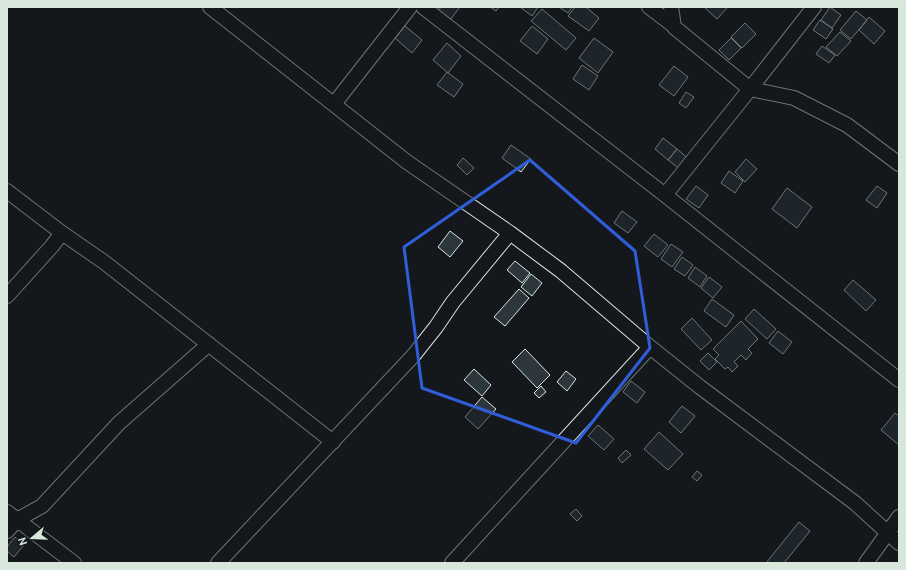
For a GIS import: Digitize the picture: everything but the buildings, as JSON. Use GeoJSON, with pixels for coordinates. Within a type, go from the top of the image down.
{"type":"FeatureCollection","features":[{"type":"Feature","properties":{"kind":"street"},"geometry":{"type":"LineString","coordinates":[[210,7],[408,162],[510,233],[561,271],[650,348],[855,504],[887,534],[899,543]]}},
{"type":"Feature","properties":{"kind":"street"},"geometry":{"type":"LineString","coordinates":[[334,104],[410,7]]}},
{"type":"Feature","properties":{"kind":"street"},"geometry":{"type":"LineString","coordinates":[[423,7],[665,195],[899,380]]}},
{"type":"Feature","properties":{"kind":"street"},"geometry":{"type":"LineString","coordinates":[[649,7],[750,89],[794,98],[847,126],[899,164]]}},
{"type":"Feature","properties":{"kind":"street"},"geometry":{"type":"LineString","coordinates":[[671,7],[674,26]]}},
{"type":"Feature","properties":{"kind":"street"},"geometry":{"type":"LineString","coordinates":[[665,195],[814,7]]}},
{"type":"Feature","properties":{"kind":"street"},"geometry":{"type":"LineString","coordinates":[[7,191],[62,233],[104,262],[333,442]]}},
{"type":"Feature","properties":{"kind":"street"},"geometry":{"type":"LineString","coordinates":[[7,296],[62,233]]}},
{"type":"Feature","properties":{"kind":"street"},"geometry":{"type":"LineString","coordinates":[[218,563],[413,356],[436,327],[453,302],[510,233]]}},
{"type":"Feature","properties":{"kind":"street"},"geometry":{"type":"LineString","coordinates":[[12,516],[42,506],[119,423],[209,344]]}},
{"type":"Feature","properties":{"kind":"street"},"geometry":{"type":"LineString","coordinates":[[452,563],[650,348]]}},
{"type":"Feature","properties":{"kind":"street"},"geometry":{"type":"LineString","coordinates":[[7,531],[12,516]]}},
{"type":"Feature","properties":{"kind":"street"},"geometry":{"type":"LineString","coordinates":[[12,516],[74,563]]}},
{"type":"Feature","properties":{"kind":"street"},"geometry":{"type":"LineString","coordinates":[[866,563],[899,517]]}},
{"type":"Feature","properties":{"kind":"highlighted area"},"geometry":{"type":"Polygon","coordinates":[[[530,160],[635,251],[650,348],[576,443],[422,388],[404,247],[530,160]]]}}]}
